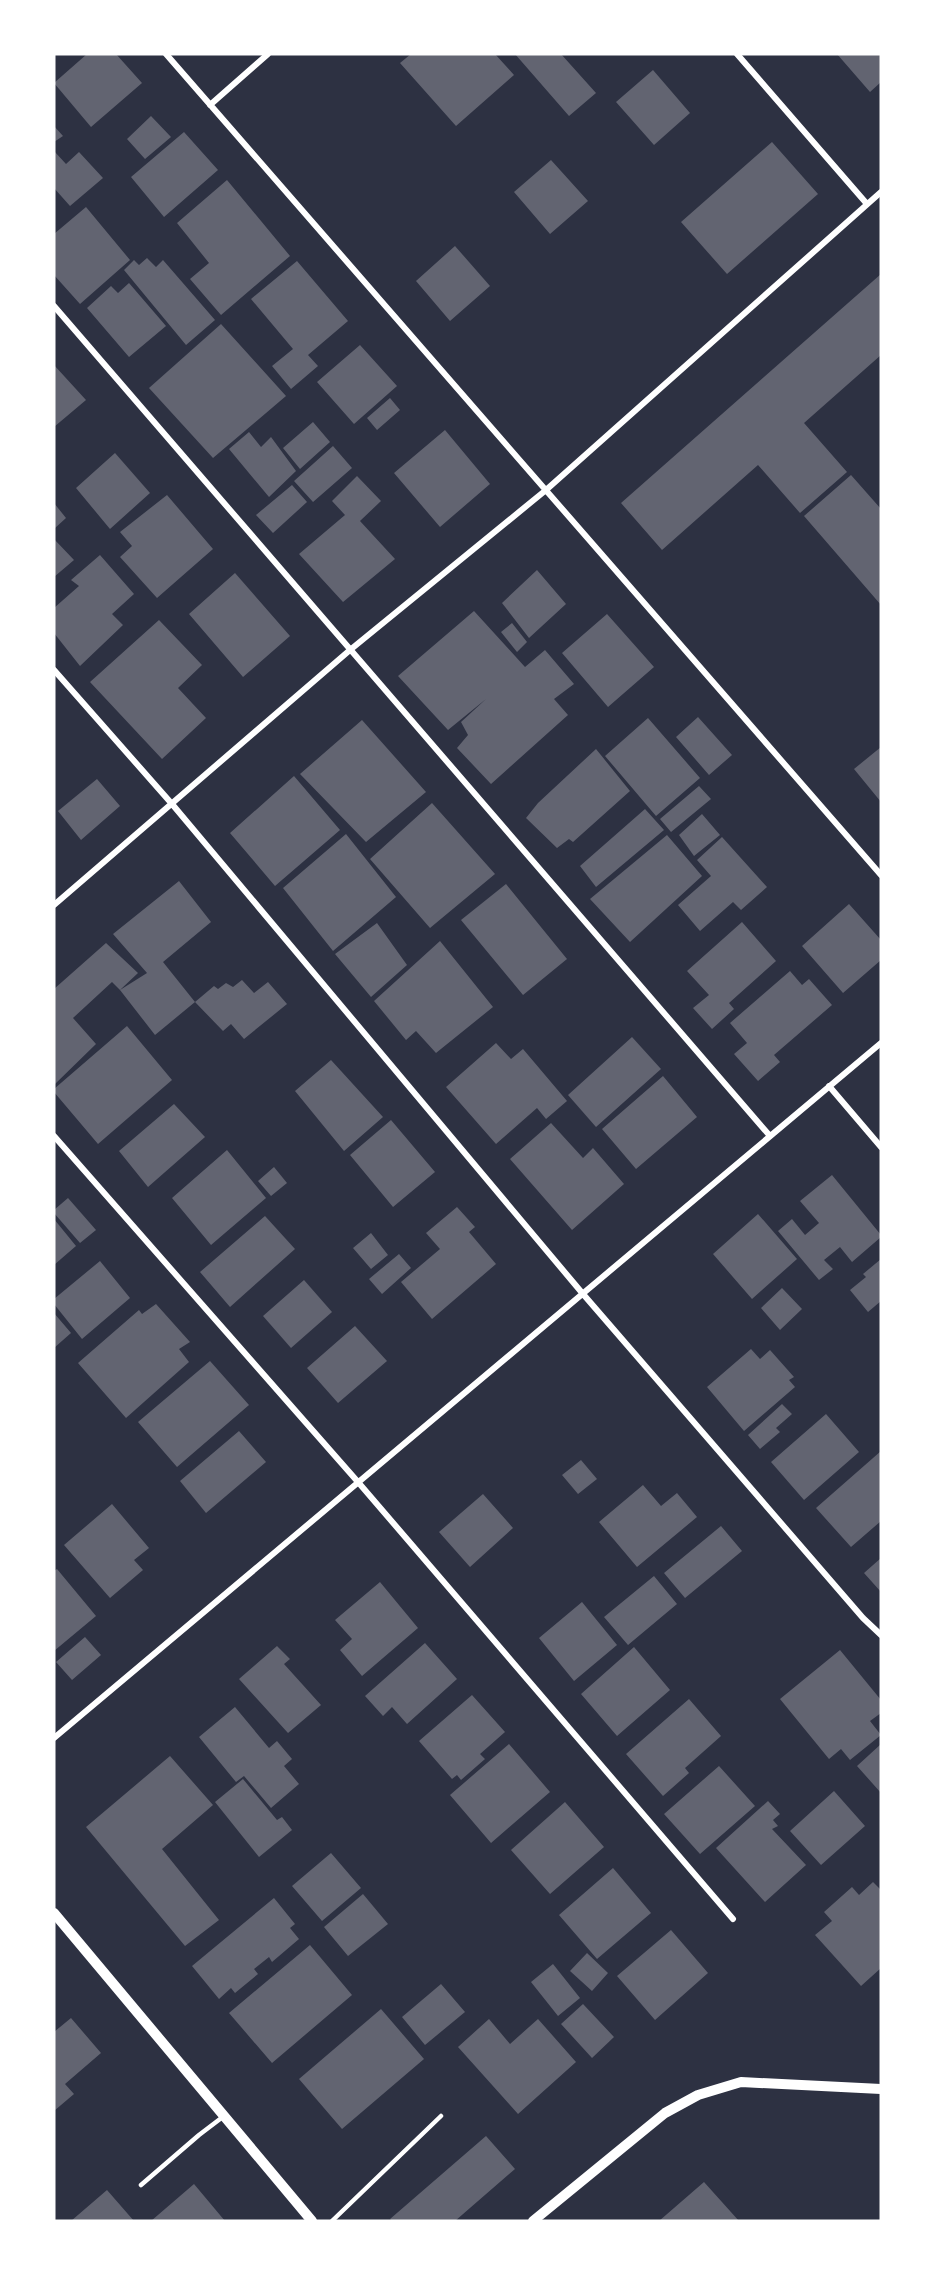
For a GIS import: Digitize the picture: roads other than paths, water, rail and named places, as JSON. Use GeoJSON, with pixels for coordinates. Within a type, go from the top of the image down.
{"type":"FeatureCollection","features":[{"type":"Feature","properties":{"kind":"street"},"geometry":{"type":"LineString","coordinates":[[166,54],[881,874]]}},
{"type":"Feature","properties":{"kind":"street"},"geometry":{"type":"LineString","coordinates":[[210,105],[268,54]]}},
{"type":"Feature","properties":{"kind":"street"},"geometry":{"type":"LineString","coordinates":[[737,54],[867,204]]}},
{"type":"Feature","properties":{"kind":"street"},"geometry":{"type":"LineString","coordinates":[[54,905],[350,650],[546,490],[881,192]]}},
{"type":"Feature","properties":{"kind":"street"},"geometry":{"type":"LineString","coordinates":[[54,306],[770,1136]]}},
{"type":"Feature","properties":{"kind":"street"},"geometry":{"type":"LineString","coordinates":[[54,670],[172,804],[583,1294],[863,1618],[881,1635]]}},
{"type":"Feature","properties":{"kind":"street"},"geometry":{"type":"LineString","coordinates":[[54,1738],[881,1043]]}},
{"type":"Feature","properties":{"kind":"street"},"geometry":{"type":"LineString","coordinates":[[830,1086],[881,1147]]}},
{"type":"Feature","properties":{"kind":"street"},"geometry":{"type":"LineString","coordinates":[[54,1136],[358,1482],[733,1919]]}},
{"type":"Feature","properties":{"kind":"street"},"geometry":{"type":"LineString","coordinates":[[54,1913],[312,2221]]}},
{"type":"Feature","properties":{"kind":"street"},"geometry":{"type":"LineString","coordinates":[[532,2221],[665,2113],[698,2095],[741,2082],[875,2088]]}},
{"type":"Feature","properties":{"kind":"lane"},"geometry":{"type":"LineString","coordinates":[[141,2185],[224,2116]]}},
{"type":"Feature","properties":{"kind":"lane"},"geometry":{"type":"LineString","coordinates":[[332,2221],[441,2116]]}}]}
